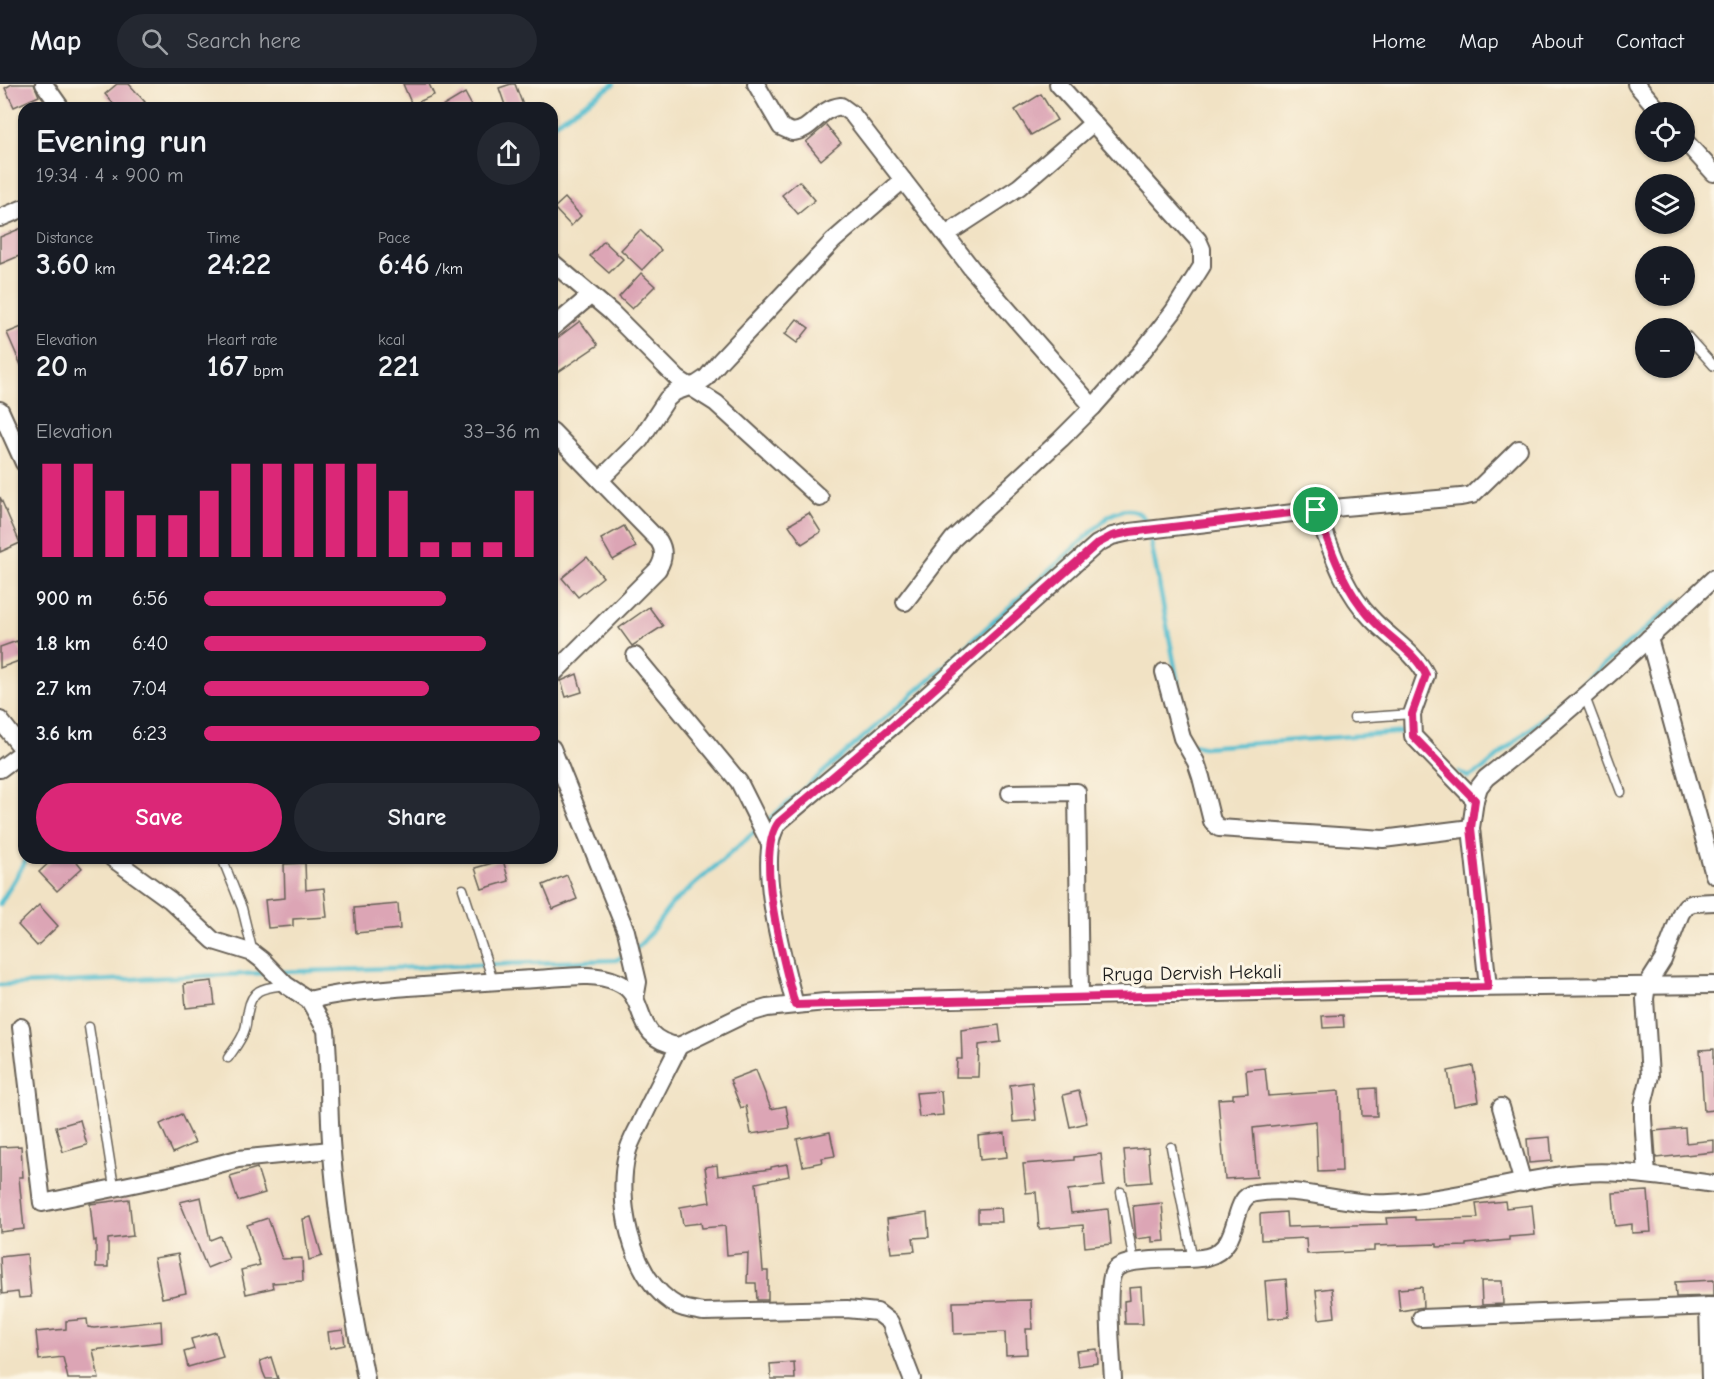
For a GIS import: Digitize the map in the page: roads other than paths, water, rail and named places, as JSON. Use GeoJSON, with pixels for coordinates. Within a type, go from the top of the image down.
{"type":"FeatureCollection","features":[{"type":"Feature","properties":{"kind":"street"},"geometry":{"type":"LineString","coordinates":[[44,84],[57,102]]}},
{"type":"Feature","properties":{"kind":"street"},"geometry":{"type":"LineString","coordinates":[[756,84],[781,127],[792,132],[805,129],[825,110],[841,106],[846,108],[947,234],[972,269],[1093,408]]}},
{"type":"Feature","properties":{"kind":"street"},"geometry":{"type":"LineString","coordinates":[[905,602],[953,539],[997,501],[1093,408],[1173,312],[1202,266],[1203,256],[1198,240],[1058,84]]}},
{"type":"Feature","properties":{"kind":"street"},"geometry":{"type":"LineString","coordinates":[[1636,84],[1651,102]]}},
{"type":"Feature","properties":{"kind":"street"},"geometry":{"type":"LineString","coordinates":[[947,234],[1019,187],[1094,123]]}},
{"type":"Feature","properties":{"kind":"street"},"geometry":{"type":"LineString","coordinates":[[1695,152],[1714,173]]}},
{"type":"Feature","properties":{"kind":"street"},"geometry":{"type":"LineString","coordinates":[[600,480],[640,440],[666,399],[675,392],[706,378],[833,241],[903,180]]}},
{"type":"Feature","properties":{"kind":"street"},"geometry":{"type":"LineString","coordinates":[[0,218],[18,210]]}},
{"type":"Feature","properties":{"kind":"street"},"geometry":{"type":"LineString","coordinates":[[558,267],[611,312],[678,379],[716,403],[820,498]]}},
{"type":"Feature","properties":{"kind":"street"},"geometry":{"type":"LineString","coordinates":[[558,323],[590,296]]}},
{"type":"Feature","properties":{"kind":"street"},"geometry":{"type":"LineString","coordinates":[[0,410],[18,450]]}},
{"type":"Feature","properties":{"kind":"street"},"geometry":{"type":"LineString","coordinates":[[558,436],[659,541],[663,553],[658,569],[558,669]]}},
{"type":"Feature","properties":{"kind":"street"},"geometry":{"type":"LineString","coordinates":[[767,839],[779,822],[895,724],[1097,544],[1112,536],[1316,510],[1429,501],[1472,495],[1519,449]]}},
{"type":"Feature","properties":{"kind":"street"},"geometry":{"type":"LineString","coordinates":[[1316,510],[1348,590],[1370,618],[1411,655],[1426,675],[1412,723],[1475,800]]}},
{"type":"Feature","properties":{"kind":"street"},"geometry":{"type":"LineString","coordinates":[[1488,987],[1471,828],[1479,787],[1486,778],[1543,734],[1585,697],[1714,578]]}},
{"type":"Feature","properties":{"kind":"street"},"geometry":{"type":"LineString","coordinates":[[1649,638],[1714,875]]}},
{"type":"Feature","properties":{"kind":"street"},"geometry":{"type":"LineString","coordinates":[[635,656],[738,782],[767,839],[771,892],[783,960],[795,1005]]}},
{"type":"Feature","properties":{"kind":"street"},"geometry":{"type":"LineString","coordinates":[[1164,672],[1182,738],[1196,762],[1212,821],[1219,828],[1383,839],[1471,828]]}},
{"type":"Feature","properties":{"kind":"street"},"geometry":{"type":"LineString","coordinates":[[0,720],[18,743]]}},
{"type":"Feature","properties":{"kind":"street"},"geometry":{"type":"LineString","coordinates":[[0,769],[18,756]]}},
{"type":"Feature","properties":{"kind":"street"},"geometry":{"type":"LineString","coordinates":[[558,763],[626,931],[638,982],[635,999]]}},
{"type":"Feature","properties":{"kind":"street"},"geometry":{"type":"LineString","coordinates":[[1010,793],[1077,792],[1080,996]]}},
{"type":"Feature","properties":{"kind":"street"},"geometry":{"type":"LineString","coordinates":[[120,864],[170,900],[214,941],[257,957],[283,982],[309,1000],[326,1030],[331,1149],[336,1199],[348,1282],[366,1379]]}},
{"type":"Feature","properties":{"kind":"street"},"geometry":{"type":"LineString","coordinates":[[1647,1175],[1643,1105],[1650,1076],[1645,999],[1647,985],[1663,960],[1680,913],[1686,906],[1694,903],[1714,902]]}},
{"type":"Feature","properties":{"kind":"street"},"geometry":{"type":"LineString","coordinates":[[309,1000],[336,993],[490,974],[596,976],[621,983],[635,999],[647,1028],[654,1038],[665,1044],[679,1046],[627,1151],[622,1178],[629,1237],[639,1262],[657,1288],[670,1301],[687,1310],[704,1312],[847,1309],[877,1312],[890,1322],[912,1379]]}},
{"type":"Feature","properties":{"kind":"street","name":"Rruga Dervish Hekali"},"geometry":{"type":"LineString","coordinates":[[679,1046],[743,1015],[767,1008],[795,1005],[1488,987],[1714,985]]}},
{"type":"Feature","properties":{"kind":"street"},"geometry":{"type":"LineString","coordinates":[[21,1027],[42,1203],[177,1175],[238,1159],[331,1149]]}},
{"type":"Feature","properties":{"kind":"street"},"geometry":{"type":"LineString","coordinates":[[1501,1107],[1523,1183]]}},
{"type":"Feature","properties":{"kind":"street"},"geometry":{"type":"LineString","coordinates":[[1113,1379],[1110,1298],[1112,1273],[1124,1264],[1193,1260],[1209,1257],[1222,1250],[1231,1239],[1246,1196],[1254,1193],[1299,1191],[1363,1203],[1389,1203],[1420,1201],[1571,1174],[1607,1172],[1714,1184]]}},
{"type":"Feature","properties":{"kind":"street"},"geometry":{"type":"LineString","coordinates":[[1421,1318],[1711,1306],[1710,1379]]}},
{"type":"Feature","properties":{"kind":"lane"},"geometry":{"type":"LineString","coordinates":[[1695,345],[1714,366]]}},
{"type":"Feature","properties":{"kind":"lane"},"geometry":{"type":"LineString","coordinates":[[1585,697],[1621,792]]}},
{"type":"Feature","properties":{"kind":"lane"},"geometry":{"type":"LineString","coordinates":[[1354,718],[1412,723]]}},
{"type":"Feature","properties":{"kind":"lane"},"geometry":{"type":"LineString","coordinates":[[224,864],[242,908],[257,957]]}},
{"type":"Feature","properties":{"kind":"lane"},"geometry":{"type":"LineString","coordinates":[[463,889],[490,974]]}},
{"type":"Feature","properties":{"kind":"lane"},"geometry":{"type":"LineString","coordinates":[[228,1058],[245,1029],[250,1002],[255,993],[283,982]]}},
{"type":"Feature","properties":{"kind":"lane"},"geometry":{"type":"LineString","coordinates":[[89,1027],[114,1187]]}},
{"type":"Feature","properties":{"kind":"lane"},"geometry":{"type":"LineString","coordinates":[[1171,1147],[1193,1260]]}},
{"type":"Feature","properties":{"kind":"lane"},"geometry":{"type":"LineString","coordinates":[[1121,1192],[1134,1262]]}},
{"type":"Feature","properties":{"kind":"waterway"},"geometry":{"type":"LineString","coordinates":[[558,121],[614,84]]}},
{"type":"Feature","properties":{"kind":"waterway"},"geometry":{"type":"LineString","coordinates":[[635,949],[650,934],[672,904],[938,672],[1109,516],[1120,511],[1131,510],[1140,514],[1148,524]]}},
{"type":"Feature","properties":{"kind":"waterway"},"geometry":{"type":"LineString","coordinates":[[1150,537],[1184,714]]}},
{"type":"Feature","properties":{"kind":"waterway"},"geometry":{"type":"LineString","coordinates":[[1459,772],[1468,777],[1482,770],[1678,601]]}},
{"type":"Feature","properties":{"kind":"waterway"},"geometry":{"type":"LineString","coordinates":[[1192,745],[1203,747],[1408,732]]}},
{"type":"Feature","properties":{"kind":"waterway"},"geometry":{"type":"LineString","coordinates":[[0,904],[23,864]]}},
{"type":"Feature","properties":{"kind":"waterway"},"geometry":{"type":"LineString","coordinates":[[281,972],[616,960],[628,954]]}},
{"type":"Feature","properties":{"kind":"waterway"},"geometry":{"type":"LineString","coordinates":[[0,985],[267,973]]}}]}
